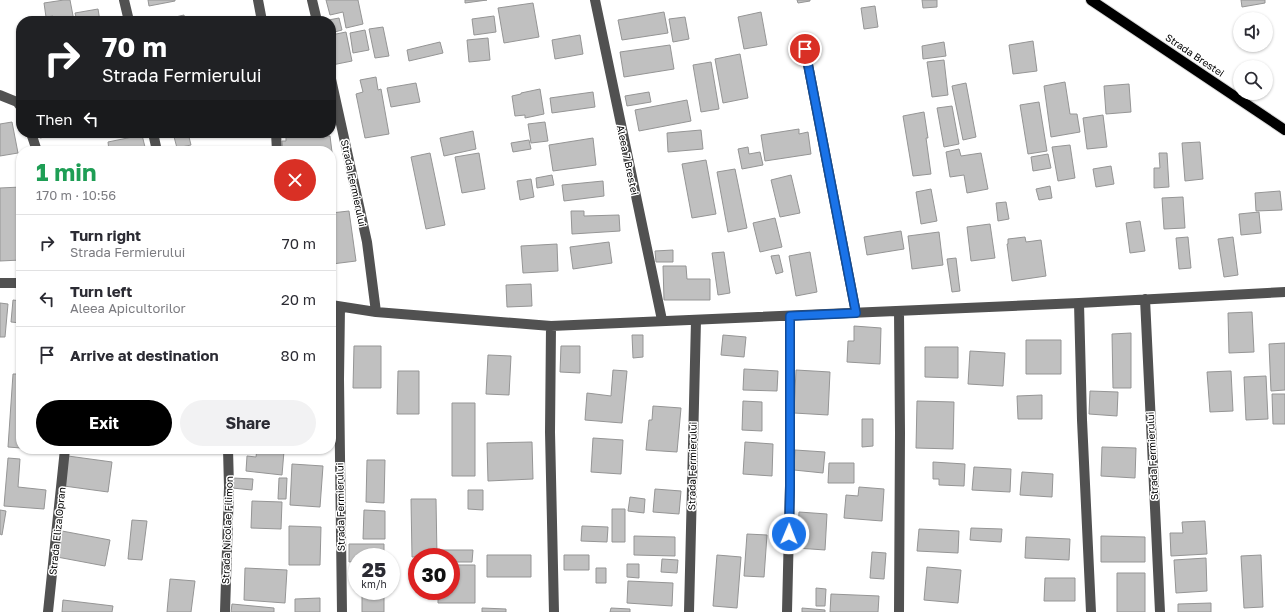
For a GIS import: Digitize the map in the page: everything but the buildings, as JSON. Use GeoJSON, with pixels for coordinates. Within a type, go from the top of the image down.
{"type":"FeatureCollection","features":[{"type":"Feature","properties":{"kind":"main road","name":"Strada Brestei"},"geometry":{"type":"LineString","coordinates":[[1091,0],[1285,130]]}},
{"type":"Feature","properties":{"kind":"street"},"geometry":{"type":"LineString","coordinates":[[124,0],[128,16]]}},
{"type":"Feature","properties":{"kind":"street"},"geometry":{"type":"LineString","coordinates":[[258,0],[261,16]]}},
{"type":"Feature","properties":{"kind":"street"},"geometry":{"type":"LineString","coordinates":[[312,0],[316,16]]}},
{"type":"Feature","properties":{"kind":"street","name":"Aleea 7 Brestei"},"geometry":{"type":"LineString","coordinates":[[595,0],[662,320]]}},
{"type":"Feature","properties":{"kind":"street"},"geometry":{"type":"LineString","coordinates":[[805,49],[856,313]]}},
{"type":"Feature","properties":{"kind":"street"},"geometry":{"type":"LineString","coordinates":[[0,94],[16,101]]}},
{"type":"Feature","properties":{"kind":"street","name":"Strada Fermierului"},"geometry":{"type":"LineString","coordinates":[[336,102],[367,242],[376,312]]}},
{"type":"Feature","properties":{"kind":"street"},"geometry":{"type":"LineString","coordinates":[[0,283],[16,283]]}},
{"type":"Feature","properties":{"kind":"street","name":"Strada Fermierului"},"geometry":{"type":"LineString","coordinates":[[336,306],[376,312],[551,326],[662,320],[696,320],[1079,304],[1285,292]]}},
{"type":"Feature","properties":{"kind":"street","name":"Strada Fermierului"},"geometry":{"type":"LineString","coordinates":[[1145,299],[1160,612]]}},
{"type":"Feature","properties":{"kind":"street"},"geometry":{"type":"LineString","coordinates":[[1079,304],[1082,420],[1092,612]]}},
{"type":"Feature","properties":{"kind":"street"},"geometry":{"type":"LineString","coordinates":[[898,612],[900,433],[899,311]]}},
{"type":"Feature","properties":{"kind":"street"},"geometry":{"type":"LineString","coordinates":[[787,612],[790,486],[790,316]]}},
{"type":"Feature","properties":{"kind":"street","name":"Strada Fermierului"},"geometry":{"type":"LineString","coordinates":[[689,612],[696,320]]}},
{"type":"Feature","properties":{"kind":"street","name":"Strada Fermierului"},"geometry":{"type":"LineString","coordinates":[[336,326],[339,386],[342,612]]}},
{"type":"Feature","properties":{"kind":"street"},"geometry":{"type":"LineString","coordinates":[[551,326],[550,432],[554,612]]}},
{"type":"Feature","properties":{"kind":"street","name":"Strada Eliza Opran"},"geometry":{"type":"LineString","coordinates":[[48,612],[64,454]]}},
{"type":"Feature","properties":{"kind":"street","name":"Strada Nicolae Filimon"},"geometry":{"type":"LineString","coordinates":[[225,612],[229,486],[228,454]]}},
{"type":"Feature","properties":{"kind":"route"},"geometry":{"type":"LineString","coordinates":[[789,534],[790,316],[856,313],[805,49]]}}]}
